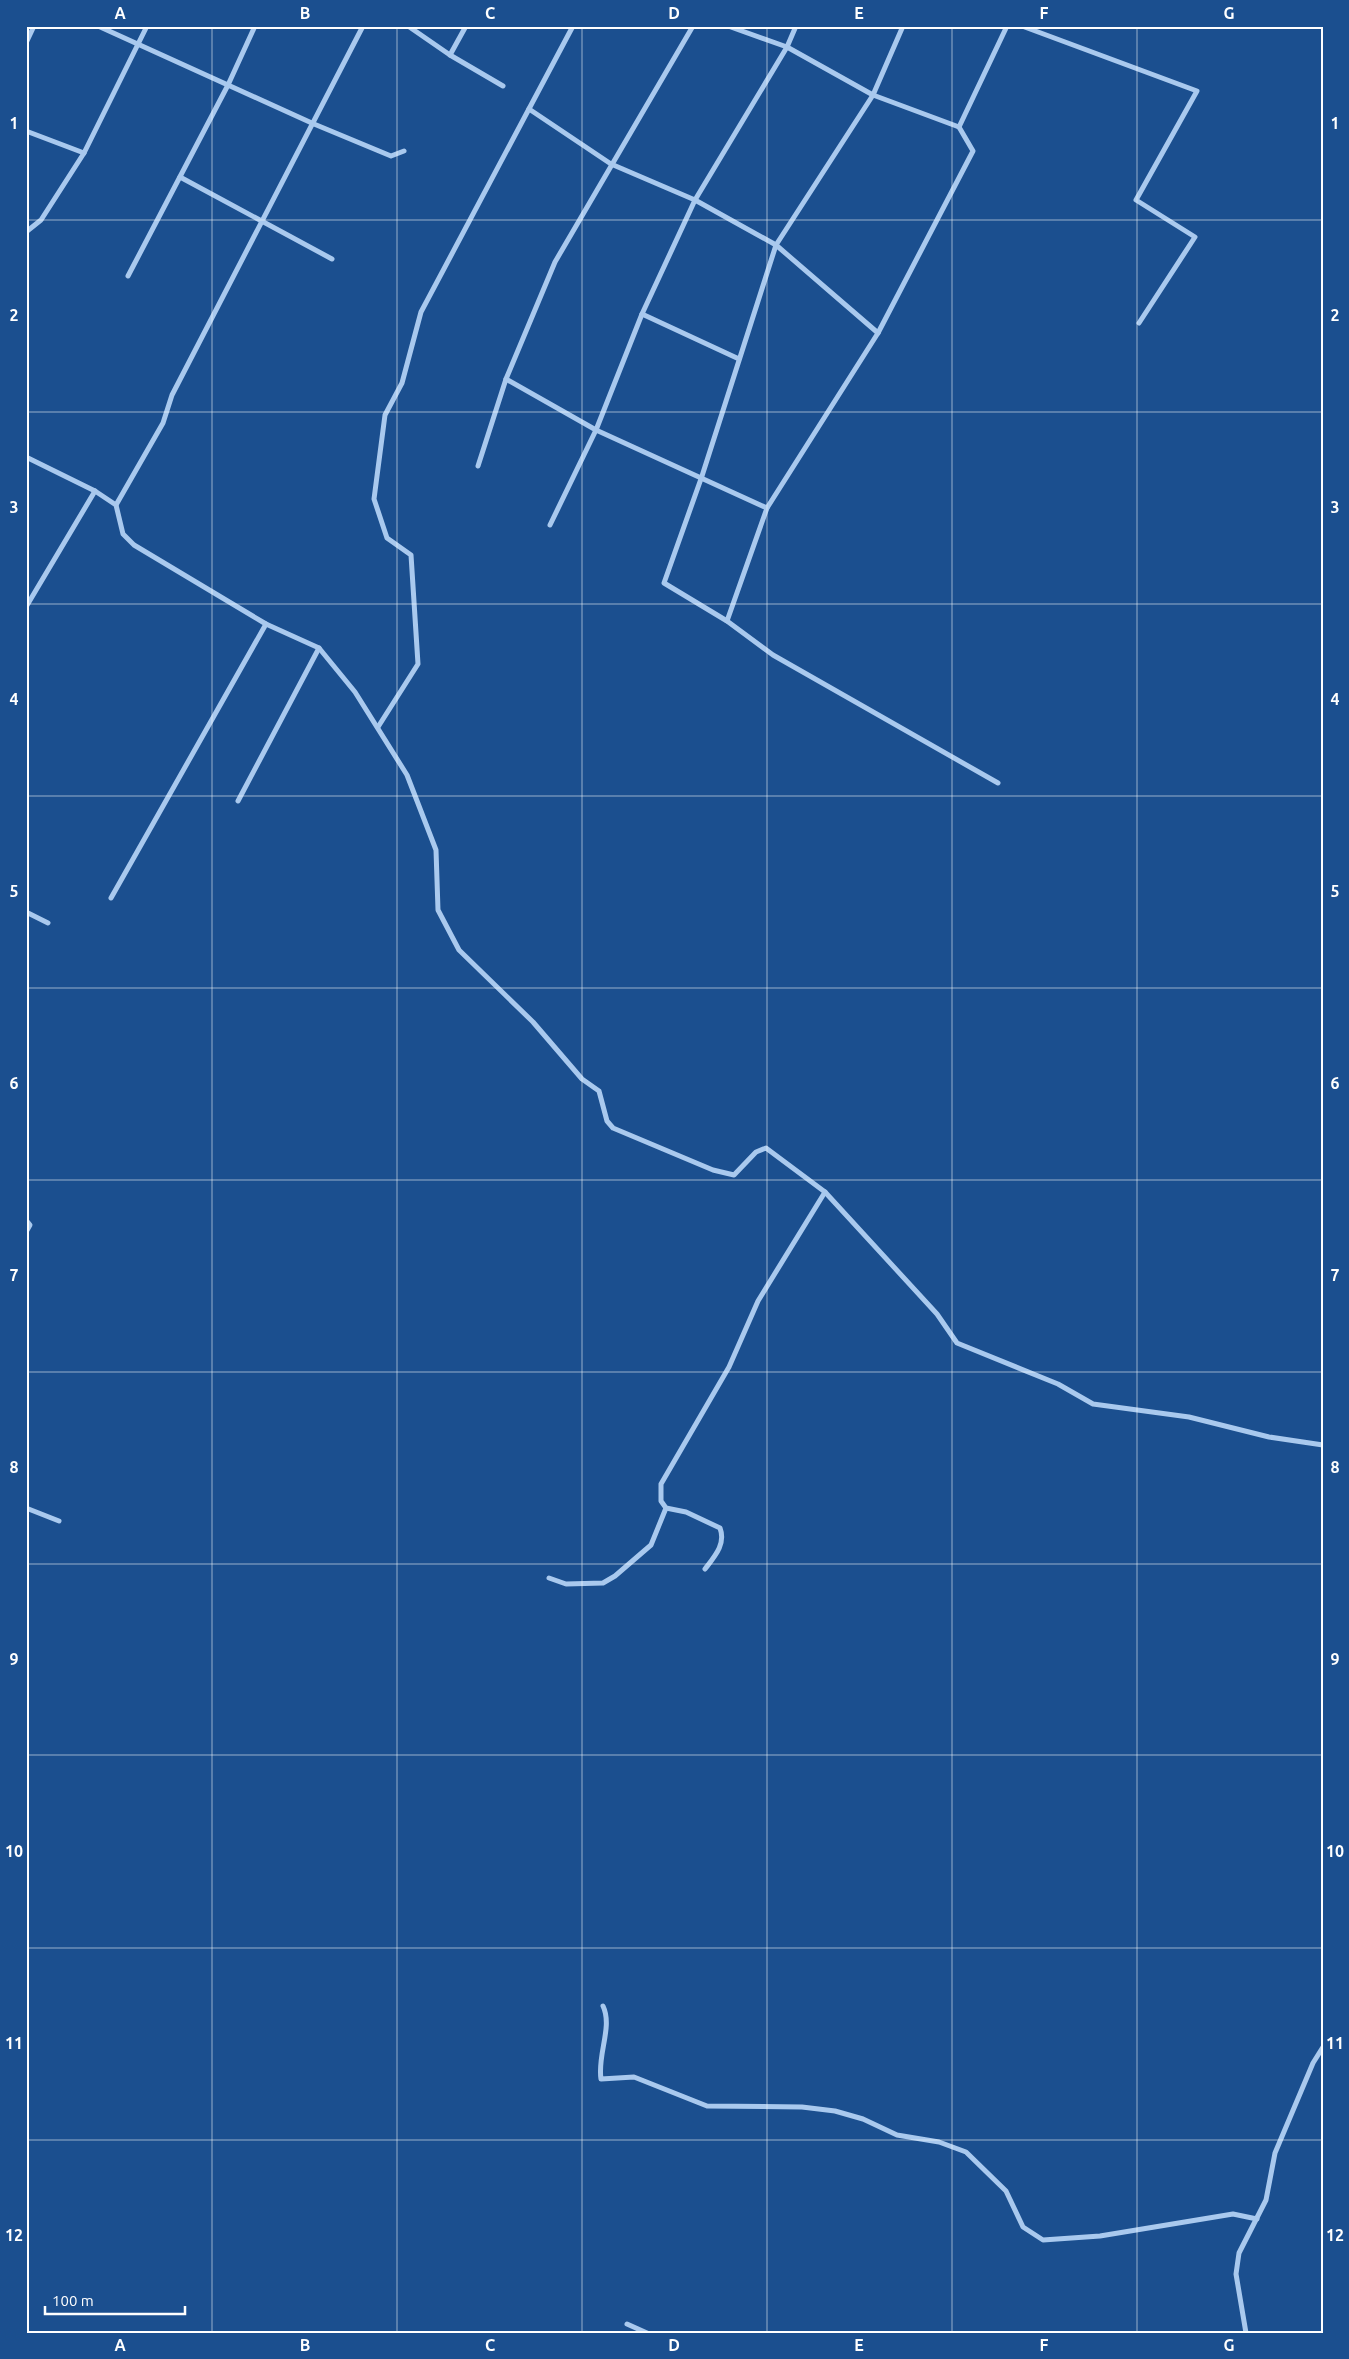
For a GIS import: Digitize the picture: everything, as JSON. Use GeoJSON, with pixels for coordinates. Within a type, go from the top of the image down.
{"type":"FeatureCollection","features":[{"type":"Feature","properties":{"kind":"street"},"geometry":{"type":"LineString","coordinates":[[26,43],[34,26]]}},
{"type":"Feature","properties":{"kind":"street"},"geometry":{"type":"LineString","coordinates":[[98,26],[314,124],[391,156],[404,150]]}},
{"type":"Feature","properties":{"kind":"street"},"geometry":{"type":"LineString","coordinates":[[26,232],[41,220],[84,154],[147,26]]}},
{"type":"Feature","properties":{"kind":"street"},"geometry":{"type":"LineString","coordinates":[[128,276],[228,85],[256,26]]}},
{"type":"Feature","properties":{"kind":"street"},"geometry":{"type":"LineString","coordinates":[[116,505],[163,423],[172,395],[314,124],[363,26]]}},
{"type":"Feature","properties":{"kind":"street"},"geometry":{"type":"LineString","coordinates":[[408,26],[450,55],[503,86]]}},
{"type":"Feature","properties":{"kind":"street"},"geometry":{"type":"LineString","coordinates":[[450,55],[466,26]]}},
{"type":"Feature","properties":{"kind":"street"},"geometry":{"type":"LineString","coordinates":[[378,727],[418,664],[411,556],[387,538],[374,499],[385,415],[402,383],[421,312],[573,26]]}},
{"type":"Feature","properties":{"kind":"street"},"geometry":{"type":"LineString","coordinates":[[478,466],[506,379],[555,262],[693,26]]}},
{"type":"Feature","properties":{"kind":"street"},"geometry":{"type":"LineString","coordinates":[[727,621],[767,508],[878,332],[973,151],[959,127],[873,95],[787,47],[728,26]]}},
{"type":"Feature","properties":{"kind":"street"},"geometry":{"type":"LineString","coordinates":[[550,525],[596,430],[642,314],[695,200],[787,47],[796,26]]}},
{"type":"Feature","properties":{"kind":"street"},"geometry":{"type":"LineString","coordinates":[[903,26],[873,95],[776,244],[702,476],[664,583],[727,621],[773,655],[998,783]]}},
{"type":"Feature","properties":{"kind":"street"},"geometry":{"type":"LineString","coordinates":[[959,127],[1007,26]]}},
{"type":"Feature","properties":{"kind":"street"},"geometry":{"type":"LineString","coordinates":[[1022,26],[1197,91],[1136,200],[1195,237],[1139,323]]}},
{"type":"Feature","properties":{"kind":"street"},"geometry":{"type":"LineString","coordinates":[[529,109],[611,164],[695,200],[776,244],[878,332]]}},
{"type":"Feature","properties":{"kind":"street"},"geometry":{"type":"LineString","coordinates":[[26,131],[84,154]]}},
{"type":"Feature","properties":{"kind":"street"},"geometry":{"type":"LineString","coordinates":[[180,177],[332,259]]}},
{"type":"Feature","properties":{"kind":"street"},"geometry":{"type":"LineString","coordinates":[[642,314],[739,359]]}},
{"type":"Feature","properties":{"kind":"street"},"geometry":{"type":"LineString","coordinates":[[506,379],[596,430],[702,476],[767,508]]}},
{"type":"Feature","properties":{"kind":"street"},"geometry":{"type":"LineString","coordinates":[[26,457],[95,491],[116,505],[123,534],[134,546],[266,624],[319,648],[355,692],[407,775],[436,850],[438,910],[459,950],[533,1022],[582,1079],[599,1091],[607,1121],[614,1128],[713,1170],[734,1175],[756,1152],[766,1148],[825,1192],[937,1314],[957,1344],[1058,1384],[1093,1404],[1189,1417],[1269,1437],[1323,1445]]}},
{"type":"Feature","properties":{"kind":"street"},"geometry":{"type":"LineString","coordinates":[[26,607],[95,491]]}},
{"type":"Feature","properties":{"kind":"street"},"geometry":{"type":"LineString","coordinates":[[111,898],[266,624]]}},
{"type":"Feature","properties":{"kind":"street"},"geometry":{"type":"LineString","coordinates":[[238,801],[319,648]]}},
{"type":"Feature","properties":{"kind":"street"},"geometry":{"type":"LineString","coordinates":[[26,912],[48,924]]}},
{"type":"Feature","properties":{"kind":"street"},"geometry":{"type":"LineString","coordinates":[[705,1569],[721,1546],[723,1536],[720,1528],[686,1512],[666,1508],[661,1501],[661,1484],[730,1367],[758,1301],[825,1192]]}},
{"type":"Feature","properties":{"kind":"street"},"geometry":{"type":"LineString","coordinates":[[26,1220],[30,1225],[26,1232]]}},
{"type":"Feature","properties":{"kind":"street"},"geometry":{"type":"LineString","coordinates":[[26,1508],[59,1521]]}},
{"type":"Feature","properties":{"kind":"street"},"geometry":{"type":"LineString","coordinates":[[549,1578],[566,1584],[603,1583],[624,1570],[651,1545],[666,1508]]}},
{"type":"Feature","properties":{"kind":"street"},"geometry":{"type":"LineString","coordinates":[[603,2006],[608,2016],[598,2066],[601,2079],[634,2077],[707,2106],[802,2107],[835,2111],[863,2119],[897,2135],[939,2142],[966,2152],[1006,2191],[1023,2227],[1043,2240],[1100,2236],[1233,2214],[1257,2219]]}},
{"type":"Feature","properties":{"kind":"street"},"geometry":{"type":"LineString","coordinates":[[1246,2333],[1236,2274],[1239,2254],[1266,2200],[1275,2153],[1313,2063],[1323,2048]]}},
{"type":"Feature","properties":{"kind":"street"},"geometry":{"type":"LineString","coordinates":[[627,2324],[647,2333]]}}]}
